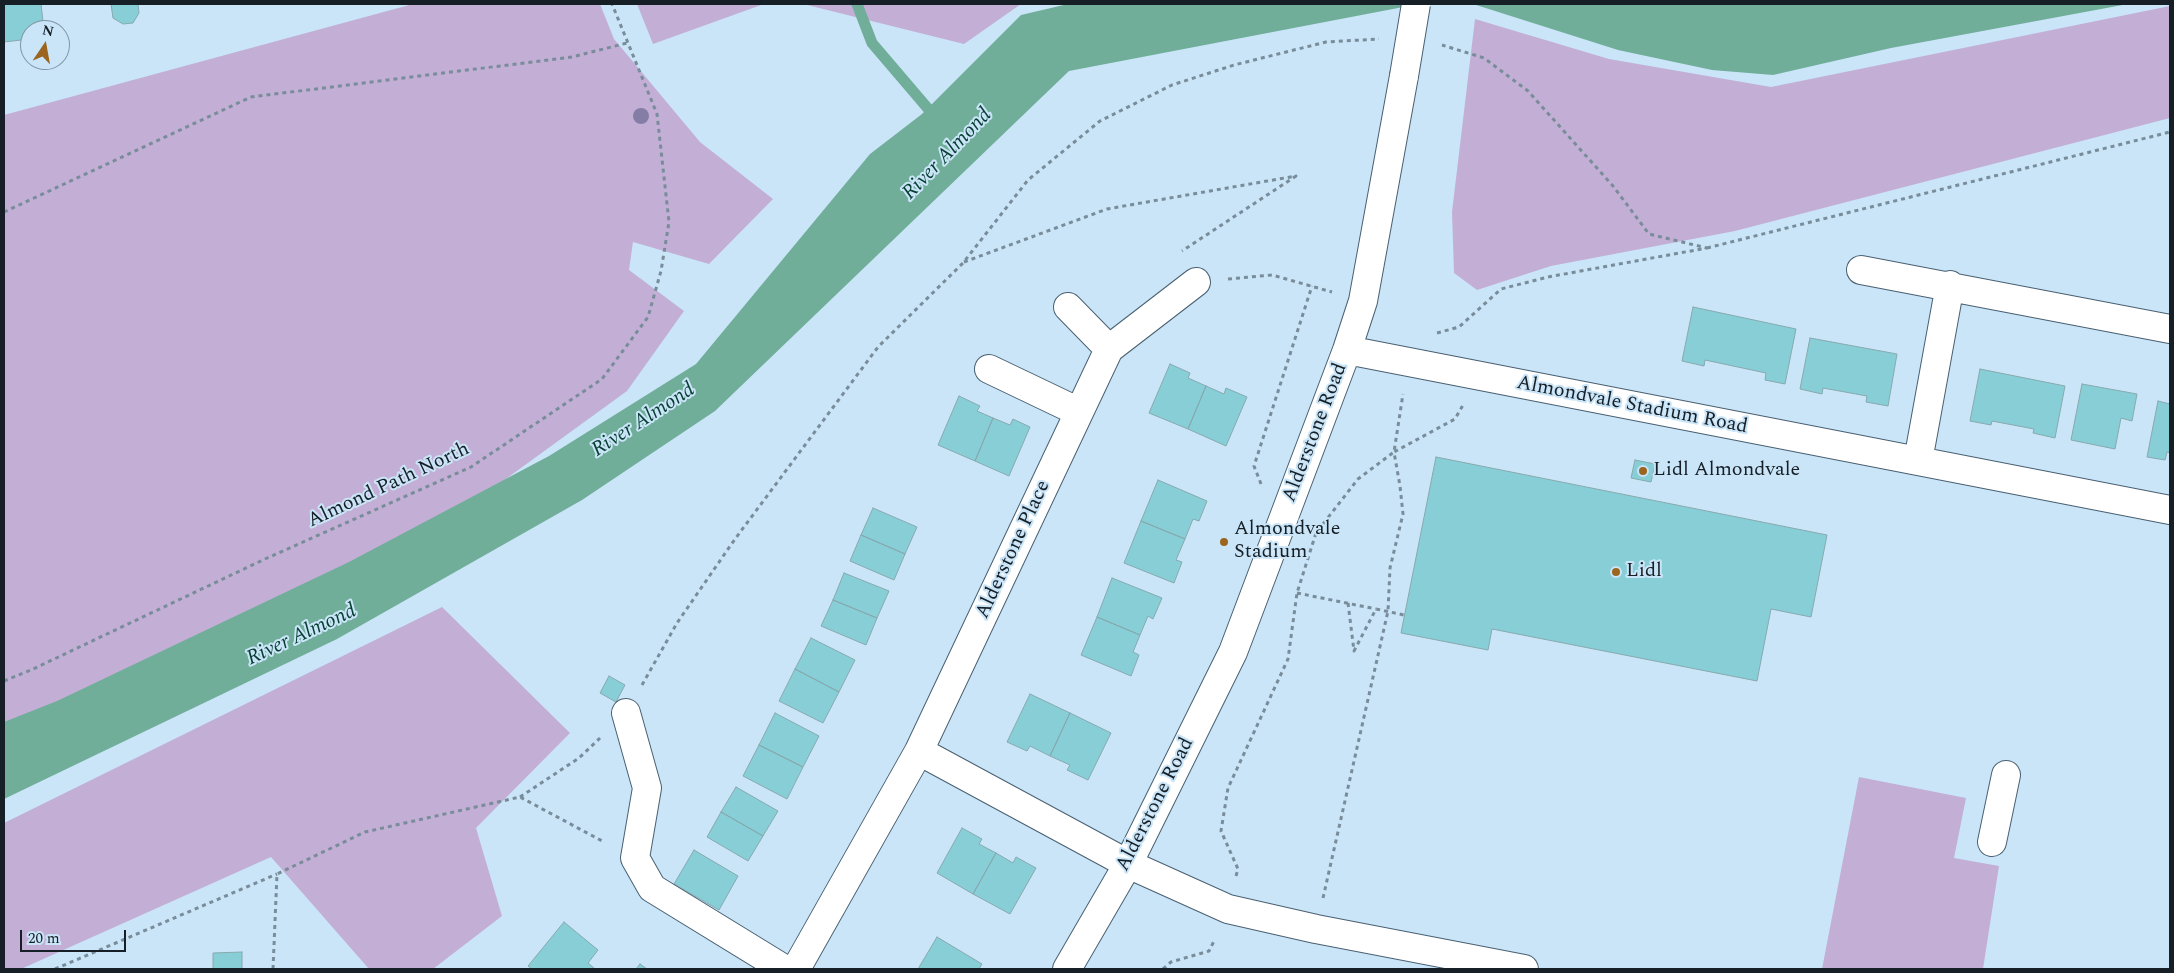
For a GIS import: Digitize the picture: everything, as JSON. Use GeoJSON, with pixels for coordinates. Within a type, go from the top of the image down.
{"type":"FeatureCollection","features":[{"type":"Feature","properties":{"kind":"street","name":"Alderstone Road"},"geometry":{"type":"LineString","coordinates":[[1067,969],[1128,864],[1233,652],[1347,350],[1363,301],[1416,4]]}},
{"type":"Feature","properties":{"kind":"street"},"geometry":{"type":"LineString","coordinates":[[1861,270],[2169,322]]}},
{"type":"Feature","properties":{"kind":"street","name":"Alderstone Place"},"geometry":{"type":"LineString","coordinates":[[796,969],[919,751],[1109,349],[1196,282]]}},
{"type":"Feature","properties":{"kind":"street"},"geometry":{"type":"LineString","coordinates":[[1918,461],[1950,285]]}},
{"type":"Feature","properties":{"kind":"street"},"geometry":{"type":"LineString","coordinates":[[1068,307],[1109,349]]}},
{"type":"Feature","properties":{"kind":"street","name":"Almondvale Stadium Road"},"geometry":{"type":"LineString","coordinates":[[1347,350],[2170,510]]}},
{"type":"Feature","properties":{"kind":"street"},"geometry":{"type":"LineString","coordinates":[[989,370],[1079,412]]}},
{"type":"Feature","properties":{"kind":"street"},"geometry":{"type":"LineString","coordinates":[[626,713],[647,788],[635,858],[652,888],[784,969]]}},
{"type":"Feature","properties":{"kind":"street"},"geometry":{"type":"LineString","coordinates":[[919,751],[1128,864],[1228,909],[1316,929],[1524,969]]}},
{"type":"Feature","properties":{"kind":"street"},"geometry":{"type":"LineString","coordinates":[[1992,842],[2006,775]]}},
{"type":"Feature","properties":{"kind":"path","name":"Almond Path North"},"geometry":{"type":"LineString","coordinates":[[4,681],[265,559],[471,468],[602,379],[648,317],[661,271],[669,222],[657,114],[612,4]]}},
{"type":"Feature","properties":{"kind":"path"},"geometry":{"type":"LineString","coordinates":[[55,969],[277,874],[365,832],[520,797],[579,758],[626,713],[677,623],[735,539],[878,347],[963,263],[1028,180],[1100,121],[1172,85],[1234,65],[1326,42],[1385,39]]}},
{"type":"Feature","properties":{"kind":"path"},"geometry":{"type":"LineString","coordinates":[[4,212],[251,97],[572,57],[627,43]]}},
{"type":"Feature","properties":{"kind":"path"},"geometry":{"type":"LineString","coordinates":[[1433,43],[1484,58],[1528,92],[1613,186],[1649,234],[1707,248]]}},
{"type":"Feature","properties":{"kind":"path"},"geometry":{"type":"LineString","coordinates":[[1316,929],[1388,611],[1390,568],[1403,514],[1394,452],[1401,400],[1413,363],[1427,336],[1459,327],[1501,290],[1548,277],[1707,248],[2170,132]]}},
{"type":"Feature","properties":{"kind":"path"},"geometry":{"type":"LineString","coordinates":[[963,263],[1107,209],[1296,176],[1178,253]]}},
{"type":"Feature","properties":{"kind":"path"},"geometry":{"type":"LineString","coordinates":[[1196,282],[1272,275],[1363,301]]}},
{"type":"Feature","properties":{"kind":"path"},"geometry":{"type":"LineString","coordinates":[[1261,484],[1254,466],[1312,286]]}},
{"type":"Feature","properties":{"kind":"path"},"geometry":{"type":"LineString","coordinates":[[1163,969],[1171,962],[1209,952],[1228,909],[1238,869],[1221,831],[1228,788],[1288,659],[1297,593],[1316,533],[1358,479],[1394,452],[1455,419],[1480,376]]}},
{"type":"Feature","properties":{"kind":"path"},"geometry":{"type":"LineString","coordinates":[[1297,593],[1404,615]]}},
{"type":"Feature","properties":{"kind":"path"},"geometry":{"type":"LineString","coordinates":[[1348,604],[1354,651],[1376,610]]}},
{"type":"Feature","properties":{"kind":"path"},"geometry":{"type":"LineString","coordinates":[[520,797],[635,858]]}},
{"type":"Feature","properties":{"kind":"path"},"geometry":{"type":"LineString","coordinates":[[273,969],[277,874]]}},
{"type":"Feature","properties":{"kind":"shaded area"},"geometry":{"type":"Polygon","coordinates":[[[413,4],[600,4],[614,39],[700,142],[773,199],[709,264],[633,242],[629,270],[684,311],[627,391],[419,542],[4,740],[4,115],[413,4]]]}},
{"type":"Feature","properties":{"kind":"shaded area"},"geometry":{"type":"Polygon","coordinates":[[[637,4],[764,4],[653,44],[637,4]]]}},
{"type":"Feature","properties":{"kind":"shaded area"},"geometry":{"type":"Polygon","coordinates":[[[803,4],[1021,4],[964,44],[803,4]]]}},
{"type":"Feature","properties":{"kind":"shaded area"},"geometry":{"type":"Polygon","coordinates":[[[2170,6],[2170,118],[1735,231],[1551,266],[1477,290],[1454,273],[1452,212],[1475,19],[1609,59],[1771,87],[2170,6]]]}},
{"type":"Feature","properties":{"kind":"shaded area"},"geometry":{"type":"Polygon","coordinates":[[[442,607],[570,733],[476,828],[502,916],[433,969],[369,969],[271,857],[21,969],[4,969],[4,823],[442,607]]]}},
{"type":"Feature","properties":{"kind":"shaded area"},"geometry":{"type":"Polygon","coordinates":[[[1859,777],[1966,798],[1954,858],[1999,866],[1983,969],[1822,969],[1859,777]]]}},
{"type":"Feature","properties":{"kind":"water","name":"River Almond"},"geometry":{"type":"Polygon","coordinates":[[[1068,4],[1419,4],[1069,71],[715,411],[582,500],[337,639],[4,799],[4,722],[57,701],[349,562],[549,456],[696,364],[870,154],[922,114],[1021,15],[1068,4]]]}},
{"type":"Feature","properties":{"kind":"water"},"geometry":{"type":"Polygon","coordinates":[[[1473,4],[2128,4],[1891,48],[1773,75],[1712,70],[1618,50],[1473,4]]]}},
{"type":"Feature","properties":{"kind":"building"},"geometry":{"type":"Polygon","coordinates":[[[4,4],[41,4],[43,20],[20,20],[20,40],[4,42],[4,4]]]}},
{"type":"Feature","properties":{"kind":"building"},"geometry":{"type":"Polygon","coordinates":[[[111,4],[138,4],[139,13],[133,23],[123,24],[113,18],[111,4]]]}},
{"type":"Feature","properties":{"kind":"building"},"geometry":{"type":"Polygon","coordinates":[[[1693,307],[1796,329],[1785,384],[1765,380],[1766,373],[1705,360],[1704,366],[1682,361],[1693,307]]]}},
{"type":"Feature","properties":{"kind":"building"},"geometry":{"type":"Polygon","coordinates":[[[1810,338],[1897,354],[1888,406],[1866,402],[1867,396],[1823,388],[1822,394],[1800,389],[1810,338]]]}},
{"type":"Feature","properties":{"kind":"building"},"geometry":{"type":"Polygon","coordinates":[[[1170,364],[1190,373],[1188,378],[1206,386],[1188,429],[1149,413],[1170,364]]]}},
{"type":"Feature","properties":{"kind":"building"},"geometry":{"type":"Polygon","coordinates":[[[1980,369],[2065,386],[2055,438],[2033,433],[2034,429],[1992,421],[1991,425],[1970,421],[1980,369]]]}},
{"type":"Feature","properties":{"kind":"building"},"geometry":{"type":"Polygon","coordinates":[[[2082,384],[2137,394],[2132,421],[2121,418],[2115,449],[2071,440],[2082,384]]]}},
{"type":"Feature","properties":{"kind":"building"},"geometry":{"type":"Polygon","coordinates":[[[1206,386],[1224,394],[1226,388],[1247,397],[1226,446],[1188,429],[1206,386]]]}},
{"type":"Feature","properties":{"kind":"building"},"geometry":{"type":"Polygon","coordinates":[[[959,396],[980,406],[977,411],[993,418],[975,461],[938,445],[959,396]]]}},
{"type":"Feature","properties":{"kind":"building"},"geometry":{"type":"Polygon","coordinates":[[[2158,401],[2170,404],[2170,453],[2167,452],[2165,460],[2147,457],[2158,401]]]}},
{"type":"Feature","properties":{"kind":"building"},"geometry":{"type":"Polygon","coordinates":[[[993,418],[1010,425],[1013,419],[1030,427],[1009,476],[975,461],[993,418]]]}},
{"type":"Feature","properties":{"kind":"building","name":"Lidl"},"geometry":{"type":"Polygon","coordinates":[[[1436,457],[1827,535],[1811,617],[1771,609],[1757,681],[1492,629],[1488,650],[1401,633],[1436,457]]]}},
{"type":"Feature","properties":{"kind":"building","name":"Lidl Almondvale"},"geometry":{"type":"Polygon","coordinates":[[[1635,460],[1655,464],[1651,482],[1631,478],[1635,460]]]}},
{"type":"Feature","properties":{"kind":"building"},"geometry":{"type":"Polygon","coordinates":[[[1158,480],[1207,501],[1199,521],[1193,519],[1185,539],[1141,521],[1158,480]]]}},
{"type":"Feature","properties":{"kind":"building"},"geometry":{"type":"Polygon","coordinates":[[[873,508],[917,527],[905,554],[861,535],[873,508]]]}},
{"type":"Feature","properties":{"kind":"building"},"geometry":{"type":"Polygon","coordinates":[[[1141,521],[1185,539],[1176,560],[1182,562],[1174,583],[1124,563],[1141,521]]]}},
{"type":"Feature","properties":{"kind":"building"},"geometry":{"type":"Polygon","coordinates":[[[861,535],[905,554],[894,580],[850,561],[861,535]]]}},
{"type":"Feature","properties":{"kind":"building"},"geometry":{"type":"Polygon","coordinates":[[[844,573],[889,591],[877,618],[833,600],[844,573]]]}},
{"type":"Feature","properties":{"kind":"building"},"geometry":{"type":"Polygon","coordinates":[[[1112,578],[1162,598],[1153,619],[1148,616],[1140,635],[1097,617],[1112,578]]]}},
{"type":"Feature","properties":{"kind":"building"},"geometry":{"type":"Polygon","coordinates":[[[833,600],[877,618],[866,645],[821,626],[833,600]]]}},
{"type":"Feature","properties":{"kind":"building"},"geometry":{"type":"Polygon","coordinates":[[[1097,617],[1140,635],[1133,652],[1139,655],[1131,676],[1081,655],[1097,617]]]}},
{"type":"Feature","properties":{"kind":"building"},"geometry":{"type":"Polygon","coordinates":[[[811,638],[855,660],[839,692],[795,669],[811,638]]]}},
{"type":"Feature","properties":{"kind":"building"},"geometry":{"type":"Polygon","coordinates":[[[795,669],[839,692],[823,723],[779,701],[795,669]]]}},
{"type":"Feature","properties":{"kind":"building"},"geometry":{"type":"Polygon","coordinates":[[[609,676],[625,685],[616,702],[600,693],[609,676]]]}},
{"type":"Feature","properties":{"kind":"building"},"geometry":{"type":"Polygon","coordinates":[[[1030,694],[1070,713],[1050,756],[1030,746],[1027,751],[1007,742],[1030,694]]]}},
{"type":"Feature","properties":{"kind":"building"},"geometry":{"type":"Polygon","coordinates":[[[775,713],[819,736],[803,767],[759,745],[775,713]]]}},
{"type":"Feature","properties":{"kind":"building"},"geometry":{"type":"Polygon","coordinates":[[[1070,713],[1111,733],[1088,780],[1067,770],[1070,765],[1050,756],[1070,713]]]}},
{"type":"Feature","properties":{"kind":"building"},"geometry":{"type":"Polygon","coordinates":[[[759,745],[803,767],[787,799],[743,776],[759,745]]]}},
{"type":"Feature","properties":{"kind":"building"},"geometry":{"type":"Polygon","coordinates":[[[736,787],[778,811],[763,836],[721,812],[736,787]]]}},
{"type":"Feature","properties":{"kind":"building"},"geometry":{"type":"Polygon","coordinates":[[[721,812],[763,836],[748,861],[707,837],[721,812]]]}},
{"type":"Feature","properties":{"kind":"building"},"geometry":{"type":"Polygon","coordinates":[[[962,828],[982,839],[979,844],[996,853],[973,894],[937,873],[962,828]]]}},
{"type":"Feature","properties":{"kind":"building"},"geometry":{"type":"Polygon","coordinates":[[[694,850],[738,876],[719,910],[674,884],[694,850]]]}},
{"type":"Feature","properties":{"kind":"building"},"geometry":{"type":"Polygon","coordinates":[[[996,853],[1013,863],[1016,857],[1036,868],[1010,914],[973,894],[996,853]]]}},
{"type":"Feature","properties":{"kind":"building"},"geometry":{"type":"Polygon","coordinates":[[[564,922],[598,950],[588,963],[595,969],[532,969],[528,966],[564,922]]]}},
{"type":"Feature","properties":{"kind":"building"},"geometry":{"type":"Polygon","coordinates":[[[937,937],[982,964],[979,969],[918,969],[937,937]]]}},
{"type":"Feature","properties":{"kind":"building"},"geometry":{"type":"Polygon","coordinates":[[[242,952],[242,969],[213,969],[213,953],[242,952]]]}},
{"type":"Feature","properties":{"kind":"building"},"geometry":{"type":"Polygon","coordinates":[[[640,964],[647,969],[636,969],[640,964]]]}},
{"type":"Feature","properties":{"kind":"waterway"},"geometry":{"type":"LineString","coordinates":[[857,4],[872,43],[936,118]]}},
{"type":"Feature","properties":{"kind":"place","name":"Lidl Almondvale"},"geometry":{"type":"Point","coordinates":[1643,471]}},
{"type":"Feature","properties":{"kind":"place","name":"Almondvale Stadium"},"geometry":{"type":"Point","coordinates":[1224,542]}},
{"type":"Feature","properties":{"kind":"place","name":"Lidl"},"geometry":{"type":"Point","coordinates":[1616,572]}}]}
